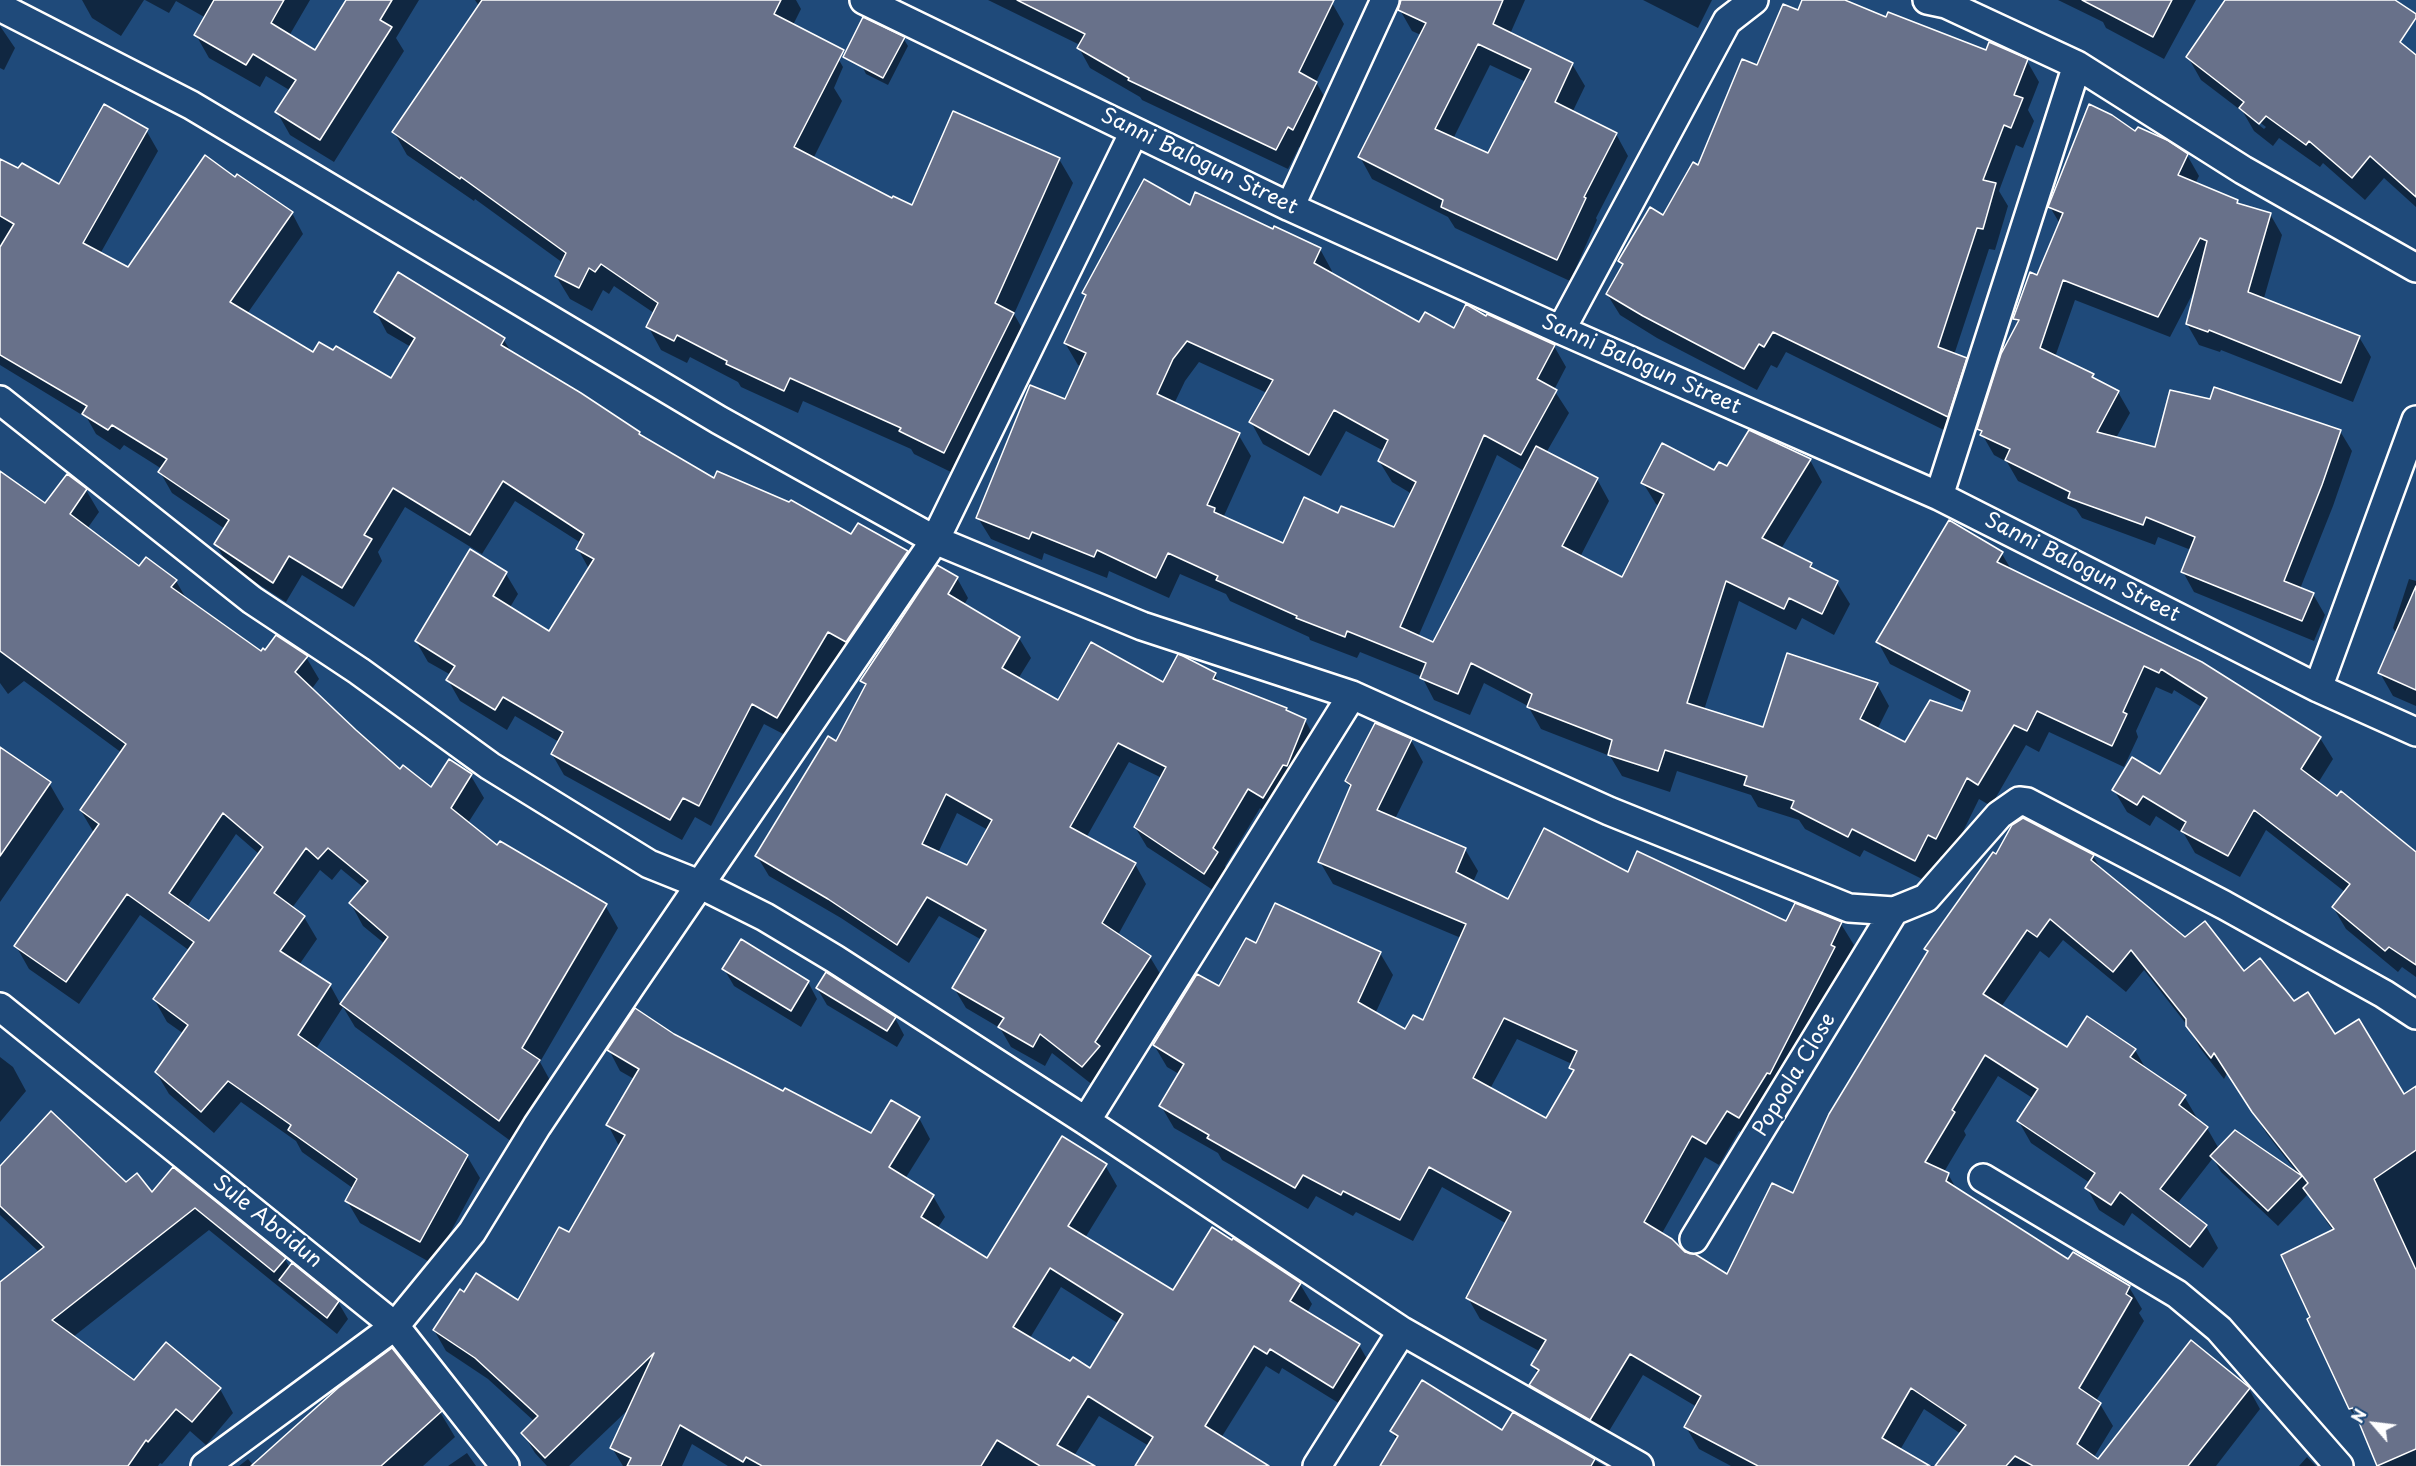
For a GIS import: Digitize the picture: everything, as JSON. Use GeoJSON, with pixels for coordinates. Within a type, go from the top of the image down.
{"type":"FeatureCollection","features":[{"type":"Feature","properties":{"kind":"street","name":"Sanni Balogun Street"},"geometry":{"type":"LineString","coordinates":[[864,0],[1290,207],[1561,330],[1939,496],[2318,688],[2416,732]]}},
{"type":"Feature","properties":{"kind":"street"},"geometry":{"type":"LineString","coordinates":[[1290,207],[1385,0]]}},
{"type":"Feature","properties":{"kind":"street"},"geometry":{"type":"LineString","coordinates":[[1561,330],[1727,21],[1754,0]]}},
{"type":"Feature","properties":{"kind":"street"},"geometry":{"type":"LineString","coordinates":[[1940,1],[2077,65],[2242,170],[2416,268]]}},
{"type":"Feature","properties":{"kind":"street"},"geometry":{"type":"LineString","coordinates":[[0,6],[191,105],[719,420],[935,540],[1142,627],[1352,695],[1609,811],[1849,908],[1894,910],[1926,898],[1999,815],[2019,801],[2027,802],[2224,905],[2384,994],[2416,1015]]}},
{"type":"Feature","properties":{"kind":"street"},"geometry":{"type":"LineString","coordinates":[[1939,496],[2077,65]]}},
{"type":"Feature","properties":{"kind":"street"},"geometry":{"type":"LineString","coordinates":[[205,1466],[395,1326],[472,1232],[537,1126],[699,884],[935,540],[1134,132]]}},
{"type":"Feature","properties":{"kind":"street"},"geometry":{"type":"LineString","coordinates":[[0,400],[252,600],[510,778],[650,864],[699,884],[765,916],[1086,1121],[1402,1331],[1639,1466]]}},
{"type":"Feature","properties":{"kind":"street"},"geometry":{"type":"LineString","coordinates":[[2318,688],[2416,420]]}},
{"type":"Feature","properties":{"kind":"street"},"geometry":{"type":"LineString","coordinates":[[1086,1121],[1352,695]]}},
{"type":"Feature","properties":{"kind":"street","name":"Popoola Close"},"geometry":{"type":"LineString","coordinates":[[1694,1239],[1894,910]]}},
{"type":"Feature","properties":{"kind":"street","name":"Sule Aboidun"},"geometry":{"type":"LineString","coordinates":[[0,1007],[395,1326],[505,1466]]}},
{"type":"Feature","properties":{"kind":"street"},"geometry":{"type":"LineString","coordinates":[[1983,1178],[2177,1294],[2219,1329],[2339,1466]]}},
{"type":"Feature","properties":{"kind":"street"},"geometry":{"type":"LineString","coordinates":[[1317,1466],[1402,1331]]}},
{"type":"Feature","properties":{"kind":"building"},"geometry":{"type":"Polygon","coordinates":[[[214,0],[284,0],[271,23],[315,50],[346,0],[392,0],[380,20],[392,27],[320,140],[275,112],[296,80],[253,54],[246,65],[194,35],[214,0]]]}},
{"type":"Feature","properties":{"kind":"building"},"geometry":{"type":"Polygon","coordinates":[[[482,0],[781,0],[774,14],[844,50],[794,147],[892,198],[893,196],[912,205],[953,111],[1060,158],[995,303],[1014,313],[944,453],[899,431],[901,428],[790,378],[784,391],[726,364],[727,361],[677,335],[674,341],[646,327],[658,303],[601,264],[595,272],[589,268],[579,288],[555,276],[566,253],[461,177],[460,179],[392,132],[482,0]]]}},
{"type":"Feature","properties":{"kind":"building"},"geometry":{"type":"Polygon","coordinates":[[[1017,0],[1334,0],[1299,72],[1317,82],[1293,130],[1288,127],[1276,150],[1128,80],[1129,78],[1077,48],[1085,34],[1017,0]]]}},
{"type":"Feature","properties":{"kind":"building"},"geometry":{"type":"Polygon","coordinates":[[[1401,0],[1503,0],[1493,24],[1573,63],[1555,102],[1617,133],[1584,197],[1586,198],[1557,260],[1441,207],[1443,200],[1358,157],[1426,23],[1398,10],[1401,0]],[[1478,44],[1435,129],[1488,153],[1531,69],[1478,44]]]}},
{"type":"Feature","properties":{"kind":"building"},"geometry":{"type":"Polygon","coordinates":[[[1802,0],[1845,0],[1886,17],[1888,12],[1986,50],[1989,42],[2028,59],[2014,95],[2023,98],[2011,128],[2004,125],[1983,180],[1996,183],[1983,229],[1977,228],[1938,347],[1967,358],[1948,417],[1773,332],[1764,347],[1759,344],[1744,369],[1606,294],[1623,264],[1618,261],[1650,207],[1663,215],[1693,162],[1698,165],[1742,59],[1757,65],[1783,4],[1798,10],[1802,0]]]}},
{"type":"Feature","properties":{"kind":"building"},"geometry":{"type":"Polygon","coordinates":[[[2082,0],[2172,0],[2153,37],[2082,0]]]}},
{"type":"Feature","properties":{"kind":"building"},"geometry":{"type":"Polygon","coordinates":[[[2225,0],[2395,0],[2416,14],[2416,18],[2400,42],[2416,55],[2416,197],[2370,156],[2352,178],[2309,141],[2306,145],[2266,116],[2259,124],[2239,108],[2244,102],[2186,57],[2225,0]]]}},
{"type":"Feature","properties":{"kind":"building"},"geometry":{"type":"Polygon","coordinates":[[[863,17],[905,37],[883,78],[843,57],[863,17]]]}},
{"type":"Feature","properties":{"kind":"building"},"geometry":{"type":"Polygon","coordinates":[[[104,104],[148,129],[83,243],[128,267],[205,155],[235,177],[237,174],[293,212],[230,302],[313,352],[319,342],[333,350],[336,346],[391,378],[415,338],[374,312],[398,272],[505,338],[501,345],[581,393],[640,432],[639,434],[714,478],[717,471],[789,502],[791,500],[851,534],[858,523],[908,551],[846,642],[828,632],[777,718],[752,704],[699,806],[683,798],[670,820],[551,754],[563,732],[503,697],[495,710],[446,680],[455,666],[415,641],[470,549],[507,572],[493,596],[549,631],[594,559],[576,549],[584,534],[503,481],[470,535],[393,488],[364,535],[372,539],[342,588],[289,556],[273,583],[214,544],[229,520],[158,472],[167,459],[112,425],[108,430],[82,414],[87,406],[0,355],[0,247],[14,224],[0,216],[0,159],[18,168],[22,163],[59,184],[104,104]]]}},
{"type":"Feature","properties":{"kind":"building"},"geometry":{"type":"Polygon","coordinates":[[[2089,104],[2112,115],[2135,131],[2138,127],[2167,140],[2188,154],[2178,175],[2238,200],[2237,203],[2271,213],[2248,292],[2360,336],[2341,383],[2209,330],[2208,332],[2186,324],[2207,241],[2200,238],[2158,317],[2063,280],[2040,348],[2094,374],[2092,377],[2119,391],[2097,432],[2155,447],[2170,390],[2210,399],[2214,387],[2341,430],[2284,581],[2314,593],[2302,621],[2181,572],[2195,537],[2146,517],[2143,525],[2068,498],[2070,492],[2005,460],[2010,449],[1980,435],[1982,431],[1977,429],[2001,354],[2019,320],[2013,319],[2030,272],[2037,275],[2063,213],[2048,207],[2089,104]]]}},
{"type":"Feature","properties":{"kind":"building"},"geometry":{"type":"Polygon","coordinates":[[[1144,179],[1190,205],[1195,192],[1273,229],[1274,226],[1321,248],[1314,263],[1419,322],[1425,312],[1454,328],[1466,304],[1486,316],[1487,314],[1555,345],[1537,379],[1557,390],[1521,455],[1484,435],[1400,627],[1433,642],[1536,446],[1598,478],[1562,546],[1622,577],[1664,494],[1641,483],[1662,443],[1714,470],[1719,462],[1727,466],[1749,430],[1811,459],[1762,538],[1812,563],[1810,567],[1838,581],[1822,614],[1789,598],[1784,609],[1726,581],[1687,703],[1763,727],[1787,653],[1878,683],[1860,719],[1905,742],[1930,700],[1962,711],[1970,691],[1876,642],[1949,520],[2003,552],[1997,562],[2202,662],[2321,737],[2301,769],[2337,796],[2341,791],[2416,852],[2416,965],[2389,947],[2385,951],[2332,907],[2350,884],[2254,810],[2228,856],[2181,831],[2186,822],[2143,796],[2137,805],[2112,790],[2132,757],[2160,774],[2207,698],[2161,669],[2159,673],[2144,666],[2123,712],[2127,714],[2112,746],[2037,711],[2027,731],[2014,725],[1978,785],[1967,778],[1936,839],[1928,835],[1915,861],[1852,829],[1848,837],[1791,808],[1794,801],[1744,785],[1747,776],[1665,750],[1658,771],[1608,755],[1612,740],[1527,707],[1532,694],[1471,663],[1458,694],[1420,678],[1426,663],[1347,631],[1345,637],[1296,618],[1297,616],[1216,580],[1218,576],[1168,553],[1156,578],[1097,550],[1094,557],[1032,532],[1029,539],[976,518],[1030,385],[1065,399],[1086,353],[1064,343],[1086,295],[1082,293],[1144,179]],[[1187,341],[1173,359],[1157,394],[1240,433],[1207,505],[1215,508],[1214,512],[1283,543],[1304,497],[1338,513],[1341,506],[1394,527],[1416,482],[1378,461],[1388,440],[1334,410],[1309,455],[1249,422],[1273,380],[1187,341]]]}},
{"type":"Feature","properties":{"kind":"building"},"geometry":{"type":"Polygon","coordinates":[[[0,471],[45,503],[67,474],[87,489],[70,514],[139,566],[146,557],[177,580],[171,587],[261,651],[263,648],[265,650],[276,635],[308,656],[295,672],[400,769],[403,765],[431,787],[449,759],[472,774],[451,808],[497,845],[500,841],[607,904],[522,1048],[540,1060],[499,1121],[340,1004],[388,937],[349,903],[368,881],[328,848],[318,859],[306,848],[274,893],[305,916],[280,951],[331,984],[298,1035],[468,1155],[420,1242],[345,1201],[357,1179],[288,1130],[291,1125],[228,1081],[201,1112],[155,1072],[188,1025],[153,999],[194,942],[127,894],[66,982],[14,946],[99,824],[80,810],[126,744],[0,651],[0,471]],[[223,813],[169,893],[209,921],[263,847],[223,813]]]}},
{"type":"Feature","properties":{"kind":"building"},"geometry":{"type":"Polygon","coordinates":[[[937,565],[958,577],[948,594],[1020,637],[1002,668],[1058,700],[1091,642],[1163,682],[1178,654],[1216,673],[1213,679],[1287,708],[1286,710],[1306,719],[1287,766],[1283,765],[1263,798],[1248,789],[1213,848],[1218,852],[1204,874],[1134,827],[1166,767],[1118,743],[1070,827],[1136,863],[1102,923],[1151,956],[1095,1042],[1100,1046],[1082,1067],[1040,1034],[1033,1047],[998,1027],[1004,1018],[952,988],[986,930],[927,897],[897,945],[828,899],[755,856],[828,736],[836,741],[866,684],[860,681],[937,565]],[[946,794],[922,844],[967,865],[992,820],[946,794]]]}},
{"type":"Feature","properties":{"kind":"building"},"geometry":{"type":"Polygon","coordinates":[[[2416,586],[2416,690],[2378,673],[2416,586]]]}},
{"type":"Feature","properties":{"kind":"building"},"geometry":{"type":"Polygon","coordinates":[[[1375,723],[1412,739],[1377,810],[1466,848],[1456,872],[1508,899],[1544,828],[1628,872],[1637,851],[1786,921],[1795,903],[1842,922],[1831,945],[1835,947],[1770,1074],[1767,1073],[1739,1118],[1727,1111],[1706,1144],[1692,1136],[1644,1222],[1672,1239],[1685,1252],[1695,1254],[1727,1274],[1772,1183],[1793,1193],[1829,1114],[1928,951],[1924,949],[1993,852],[1996,854],[2012,825],[2023,818],[2094,855],[2091,860],[2185,937],[2205,921],[2244,971],[2260,958],[2294,1001],[2308,992],[2335,1034],[2359,1019],[2404,1094],[2416,1086],[2416,1150],[2374,1179],[2416,1270],[2416,1449],[2377,1466],[2353,1408],[2349,1409],[2307,1319],[2310,1317],[2281,1255],[2334,1229],[2303,1188],[2308,1183],[2252,1112],[2214,1053],[2211,1058],[2186,1026],[2186,1019],[2131,950],[2113,972],[2050,919],[2037,937],[2027,930],[1983,994],[2067,1047],[2087,1016],[2136,1049],[2130,1057],[2186,1095],[2179,1105],[2208,1127],[2160,1189],[2207,1225],[2190,1247],[2120,1192],[2111,1205],[2085,1188],[2095,1173],[2017,1121],[2038,1089],[1985,1055],[1952,1110],[1955,1112],[1925,1162],[1949,1173],[1946,1181],[2068,1259],[2073,1252],[2130,1286],[2126,1294],[2132,1298],[2079,1388],[2101,1403],[2077,1444],[2098,1459],[2191,1340],[2250,1388],[2188,1466],[2033,1466],[2015,1456],[2006,1466],[1935,1466],[1966,1425],[1911,1388],[1882,1438],[1930,1466],[1758,1466],[1684,1427],[1701,1396],[1630,1354],[1590,1420],[1529,1385],[1539,1370],[1531,1365],[1546,1340],[1466,1298],[1511,1212],[1429,1167],[1400,1220],[1343,1191],[1341,1195],[1303,1175],[1295,1188],[1207,1138],[1209,1135],[1159,1106],[1184,1064],[1153,1045],[1197,974],[1219,986],[1246,938],[1256,943],[1275,903],[1381,952],[1358,1002],[1405,1029],[1413,1015],[1423,1020],[1466,924],[1318,862],[1351,785],[1345,781],[1375,723]],[[1504,1018],[1473,1078],[1546,1118],[1574,1070],[1569,1068],[1577,1051],[1504,1018]]]}},
{"type":"Feature","properties":{"kind":"building"},"geometry":{"type":"Polygon","coordinates":[[[0,747],[51,782],[0,856],[0,747]]]}},
{"type":"Feature","properties":{"kind":"building"},"geometry":{"type":"Polygon","coordinates":[[[741,939],[809,981],[791,1011],[722,969],[741,939]]]}},
{"type":"Feature","properties":{"kind":"building"},"geometry":{"type":"Polygon","coordinates":[[[826,972],[896,1017],[887,1031],[816,988],[826,972]]]}},
{"type":"Feature","properties":{"kind":"building"},"geometry":{"type":"Polygon","coordinates":[[[635,1008],[674,1034],[783,1091],[785,1088],[871,1133],[891,1100],[920,1117],[889,1167],[934,1195],[921,1217],[987,1258],[1062,1136],[1107,1164],[1068,1226],[1173,1290],[1212,1227],[1232,1240],[1233,1238],[1301,1283],[1290,1301],[1360,1344],[1333,1388],[1270,1349],[1267,1354],[1254,1346],[1205,1426],[1269,1466],[1135,1466],[1153,1437],[1088,1396],[1057,1445],[1095,1466],[1040,1466],[997,1440],[981,1466],[762,1466],[746,1457],[743,1462],[680,1425],[661,1466],[627,1466],[631,1458],[610,1448],[654,1353],[545,1458],[521,1433],[538,1416],[475,1358],[433,1330],[460,1289],[464,1292],[476,1273],[518,1300],[559,1227],[569,1232],[625,1135],[606,1125],[639,1069],[607,1050],[635,1008]],[[1050,1268],[1013,1327],[1070,1361],[1073,1357],[1090,1368],[1123,1314],[1050,1268]]]}},
{"type":"Feature","properties":{"kind":"building"},"geometry":{"type":"Polygon","coordinates":[[[51,1111],[126,1182],[137,1173],[152,1192],[173,1167],[286,1258],[274,1272],[195,1208],[52,1320],[134,1380],[166,1342],[221,1388],[192,1422],[176,1409],[148,1442],[146,1440],[128,1466],[0,1466],[0,1282],[44,1247],[0,1206],[0,1166],[51,1111]]]}},
{"type":"Feature","properties":{"kind":"building"},"geometry":{"type":"Polygon","coordinates":[[[2235,1130],[2302,1176],[2268,1211],[2210,1156],[2235,1130]]]}},
{"type":"Feature","properties":{"kind":"building"},"geometry":{"type":"Polygon","coordinates":[[[292,1263],[339,1301],[327,1318],[279,1280],[292,1263]]]}},
{"type":"Feature","properties":{"kind":"building"},"geometry":{"type":"Polygon","coordinates":[[[392,1348],[442,1411],[381,1466],[251,1466],[338,1388],[392,1348]]]}},
{"type":"Feature","properties":{"kind":"building"},"geometry":{"type":"Polygon","coordinates":[[[1422,1380],[1502,1430],[1513,1412],[1595,1459],[1591,1466],[1380,1466],[1398,1436],[1390,1431],[1422,1380]]]}}]}
